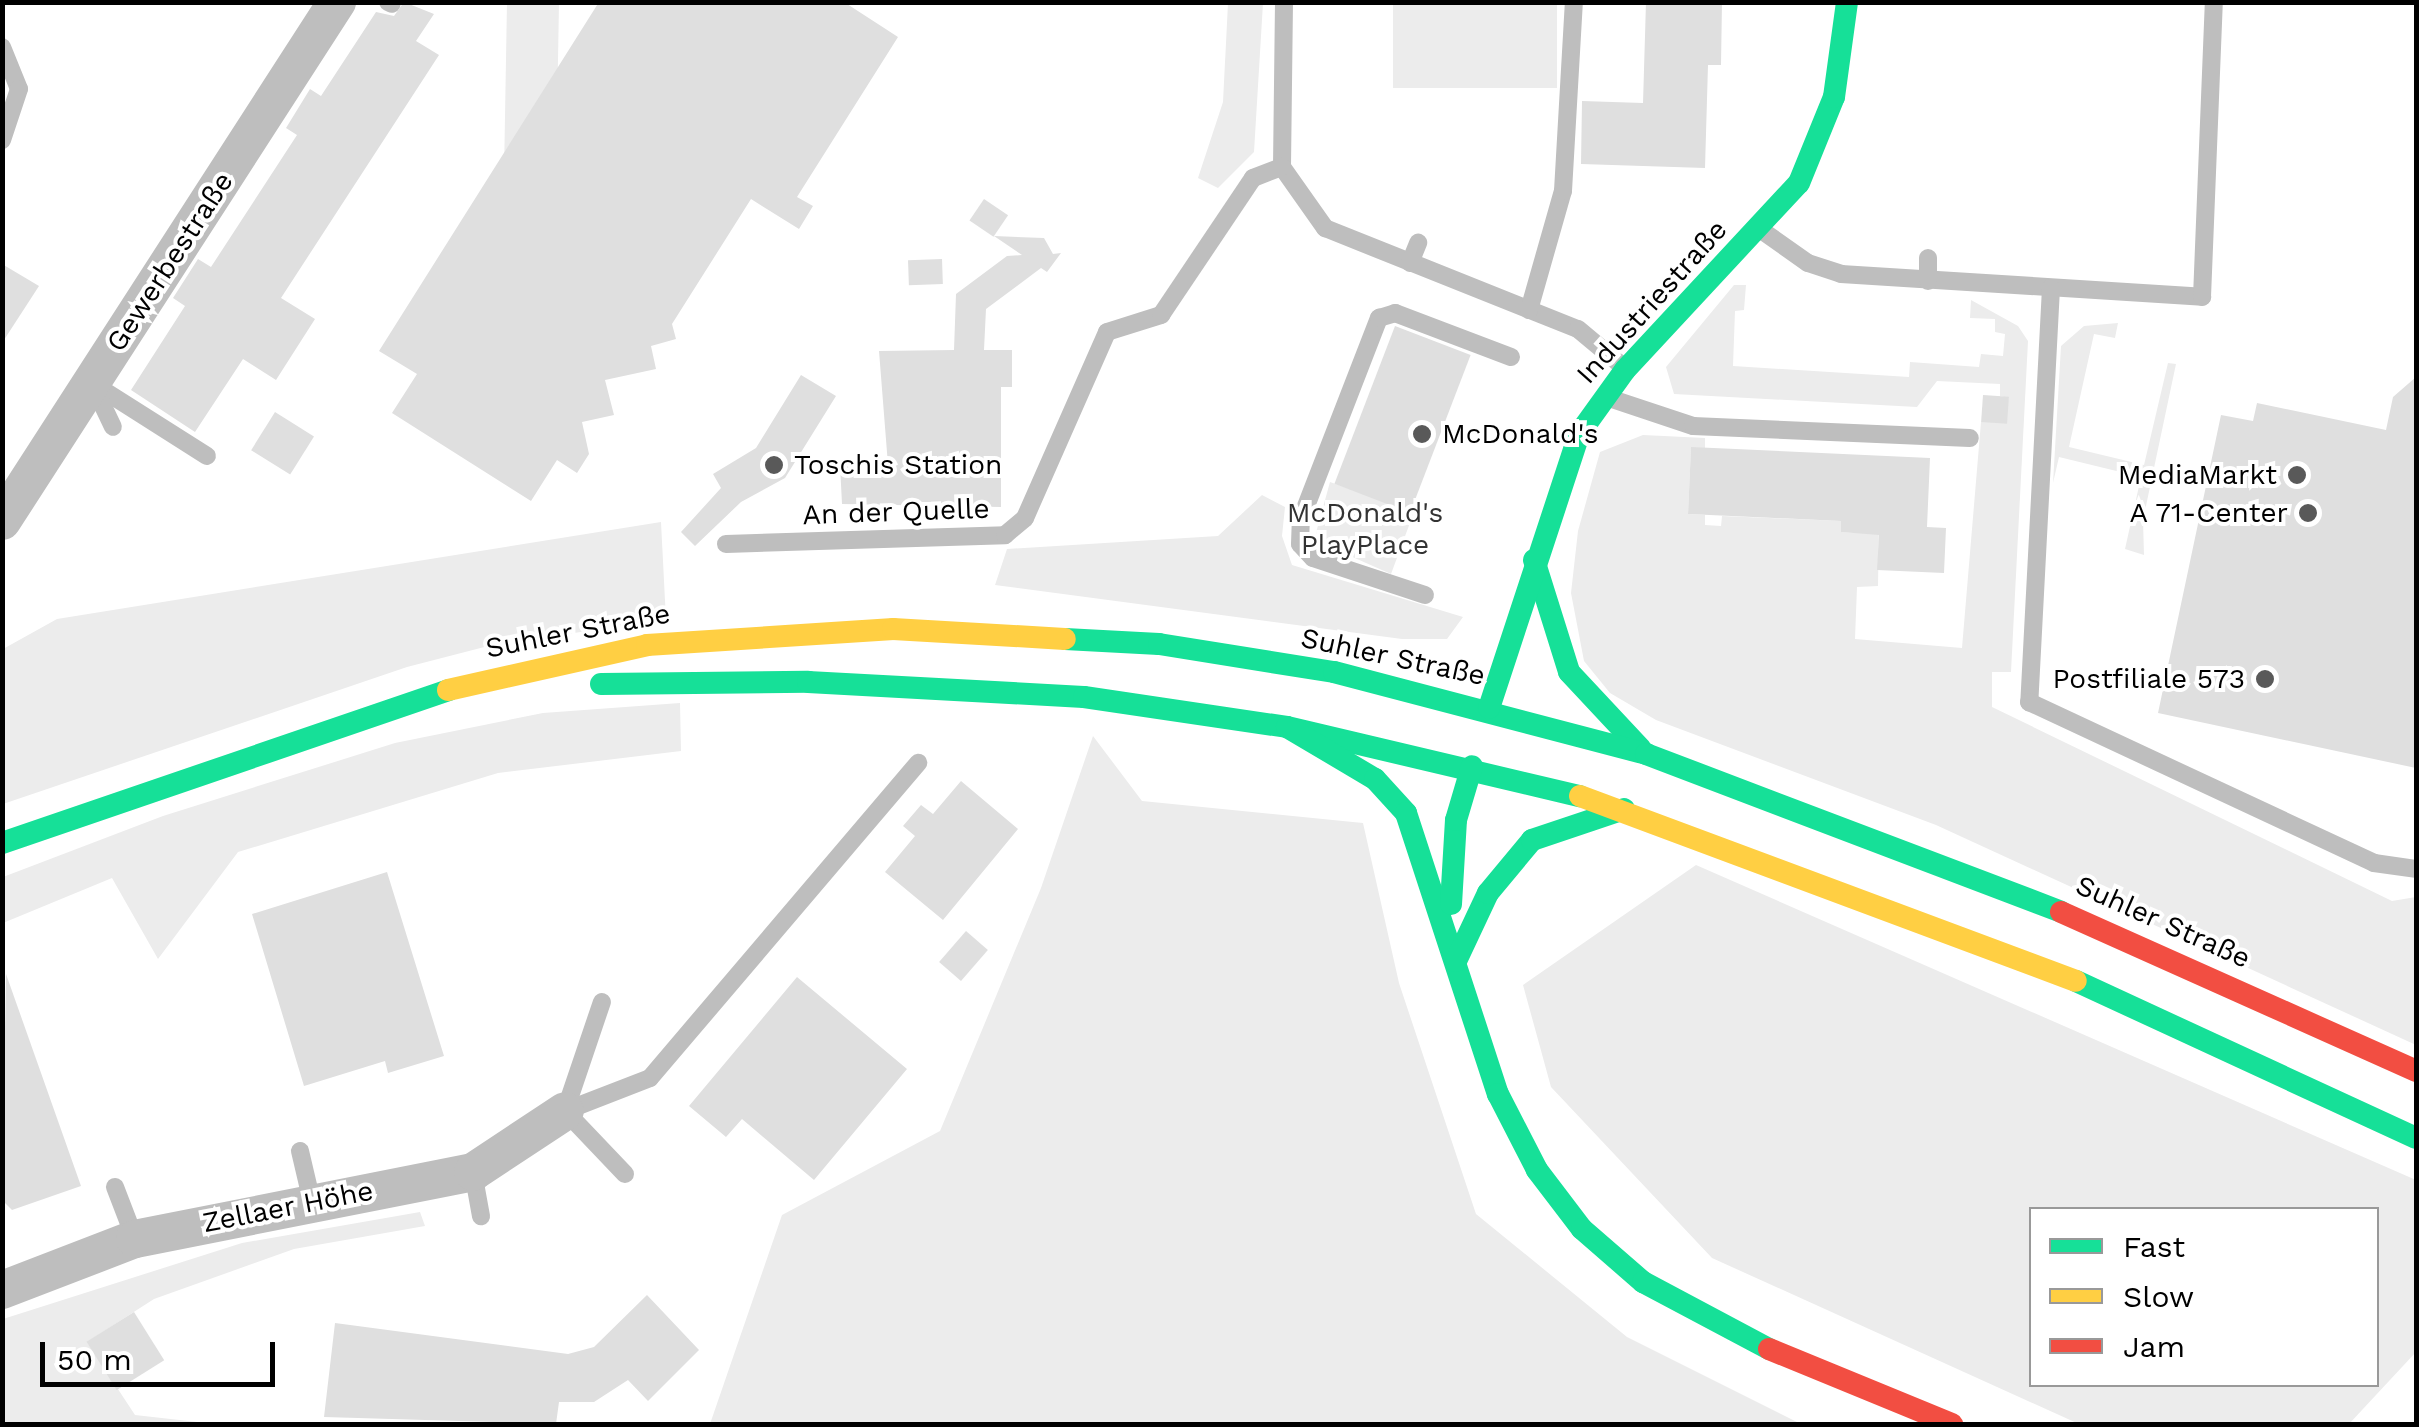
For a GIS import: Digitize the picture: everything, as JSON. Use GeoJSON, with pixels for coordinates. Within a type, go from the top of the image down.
{"type":"FeatureCollection","features":[{"type":"Feature","properties":{"kind":"main road","name":"Industriestraße"},"geometry":{"type":"LineString","coordinates":[[1456,961],[1451,856],[1472,766],[1534,560],[1579,434],[1604,395],[1760,228],[1819,148],[1847,2]]}},
{"type":"Feature","properties":{"kind":"main road"},"geometry":{"type":"LineString","coordinates":[[1534,560],[1569,672],[1646,754]]}},
{"type":"Feature","properties":{"kind":"main road","name":"Suhler Straße"},"geometry":{"type":"LineString","coordinates":[[2,843],[303,736],[535,665],[647,644],[824,630],[1033,632],[1159,644],[1490,708],[1646,754],[1988,879],[2416,1071]]}},
{"type":"Feature","properties":{"kind":"main road","name":"Suhler Straße"},"geometry":{"type":"LineString","coordinates":[[303,736],[515,691],[680,680],[1084,697],[1287,727],[1472,766],[1624,809],[2100,990],[2416,1138]]}},
{"type":"Feature","properties":{"kind":"main road"},"geometry":{"type":"LineString","coordinates":[[1287,727],[1376,779],[1406,813],[1510,1122],[1582,1229],[1678,1306],[1832,1380],[1910,1424]]}},
{"type":"Feature","properties":{"kind":"main road"},"geometry":{"type":"LineString","coordinates":[[1456,961],[1488,893],[1532,840],[1624,809]]}},
{"type":"Feature","properties":{"kind":"main road"},"geometry":{"type":"LineString","coordinates":[[1832,1380],[1952,1424]]}},
{"type":"Feature","properties":{"kind":"street","name":"Gewerbestraße"},"geometry":{"type":"LineString","coordinates":[[2,521],[337,2]]}},
{"type":"Feature","properties":{"kind":"street","name":"Zellaer Höhe"},"geometry":{"type":"LineString","coordinates":[[4,1285],[136,1240],[473,1172],[565,1111]]}},
{"type":"Feature","properties":{"kind":"lane"},"geometry":{"type":"LineString","coordinates":[[1529,310],[1549,231],[1568,194],[1574,2]]}},
{"type":"Feature","properties":{"kind":"lane"},"geometry":{"type":"LineString","coordinates":[[1760,228],[1808,263],[1841,274],[1928,281],[1955,291],[2051,288],[2202,298],[2214,2]]}},
{"type":"Feature","properties":{"kind":"lane"},"geometry":{"type":"LineString","coordinates":[[1288,10],[1282,167],[1325,228],[1578,329],[1626,370]]}},
{"type":"Feature","properties":{"kind":"lane"},"geometry":{"type":"LineString","coordinates":[[2,48],[19,89],[2,140]]}},
{"type":"Feature","properties":{"kind":"lane","name":"An der Quelle"},"geometry":{"type":"LineString","coordinates":[[726,544],[1005,535],[1025,518],[1107,332],[1161,315],[1254,178],[1282,167]]}},
{"type":"Feature","properties":{"kind":"lane"},"geometry":{"type":"LineString","coordinates":[[1410,264],[1418,242]]}},
{"type":"Feature","properties":{"kind":"lane"},"geometry":{"type":"LineString","coordinates":[[1928,258],[1928,281]]}},
{"type":"Feature","properties":{"kind":"lane"},"geometry":{"type":"LineString","coordinates":[[2051,288],[2029,702],[2374,863],[2416,868]]}},
{"type":"Feature","properties":{"kind":"lane"},"geometry":{"type":"LineString","coordinates":[[1425,595],[1312,558],[1300,544],[1300,519],[1379,318],[1395,313],[1511,357]]}},
{"type":"Feature","properties":{"kind":"lane"},"geometry":{"type":"LineString","coordinates":[[92,383],[113,427]]}},
{"type":"Feature","properties":{"kind":"lane"},"geometry":{"type":"LineString","coordinates":[[92,383],[206,456]]}},
{"type":"Feature","properties":{"kind":"lane"},"geometry":{"type":"LineString","coordinates":[[1604,395],[1628,410],[1693,426],[1970,438]]}},
{"type":"Feature","properties":{"kind":"lane"},"geometry":{"type":"LineString","coordinates":[[565,1111],[650,1078],[918,763]]}},
{"type":"Feature","properties":{"kind":"lane"},"geometry":{"type":"LineString","coordinates":[[565,1111],[602,1002]]}},
{"type":"Feature","properties":{"kind":"lane"},"geometry":{"type":"LineString","coordinates":[[565,1111],[626,1174]]}},
{"type":"Feature","properties":{"kind":"lane"},"geometry":{"type":"LineString","coordinates":[[300,1150],[312,1202]]}},
{"type":"Feature","properties":{"kind":"lane"},"geometry":{"type":"LineString","coordinates":[[473,1172],[481,1216]]}},
{"type":"Feature","properties":{"kind":"lane"},"geometry":{"type":"LineString","coordinates":[[115,1187],[136,1240]]}},
{"type":"Feature","properties":{"kind":"green space"},"geometry":{"type":"Polygon","coordinates":[[[507,2],[559,3],[553,362],[501,361],[507,2]]]}},
{"type":"Feature","properties":{"kind":"green space"},"geometry":{"type":"Polygon","coordinates":[[[1228,3],[1263,3],[1254,152],[1218,188],[1198,178],[1223,102],[1228,3]]]}},
{"type":"Feature","properties":{"kind":"green space"},"geometry":{"type":"Polygon","coordinates":[[[1393,3],[1557,3],[1557,88],[1393,88],[1393,3]]]}},
{"type":"Feature","properties":{"kind":"green space"},"geometry":{"type":"Polygon","coordinates":[[[1734,285],[1746,285],[1744,310],[1735,311],[1733,366],[1909,377],[1910,362],[1979,367],[1981,354],[2003,356],[2005,334],[1995,332],[1995,319],[1970,318],[1971,300],[2018,326],[2028,341],[2011,672],[1992,672],[1992,707],[2392,901],[2416,897],[2416,1045],[1936,825],[1656,720],[1610,693],[1584,661],[1571,593],[1578,531],[1600,452],[1643,435],[1705,438],[1705,449],[1691,448],[1688,514],[1705,515],[1705,525],[1721,526],[1722,516],[1841,521],[1841,532],[1857,533],[1879,524],[1878,586],[1857,587],[1855,639],[1962,648],[1981,422],[2009,398],[2000,396],[2000,384],[1937,381],[1917,407],[1674,394],[1666,367],[1734,285]]]}},
{"type":"Feature","properties":{"kind":"green space"},"geometry":{"type":"Polygon","coordinates":[[[2118,323],[2115,338],[2094,334],[2069,447],[2144,465],[2168,363],[2176,364],[2143,520],[2144,555],[2125,549],[2141,477],[2059,457],[2053,483],[2061,346],[2084,326],[2118,323]]]}},
{"type":"Feature","properties":{"kind":"green space","name":"McDonald's PlayPlace"},"geometry":{"type":"Polygon","coordinates":[[[1330,482],[1414,512],[1391,574],[1314,540],[1330,482]]]}},
{"type":"Feature","properties":{"kind":"green space"},"geometry":{"type":"Polygon","coordinates":[[[1262,495],[1285,507],[1282,536],[1292,565],[1463,617],[1447,639],[1402,639],[995,585],[1007,549],[1218,536],[1262,495]]]}},
{"type":"Feature","properties":{"kind":"green space"},"geometry":{"type":"Polygon","coordinates":[[[661,522],[666,620],[496,644],[407,667],[3,804],[3,649],[57,619],[661,522]]]}},
{"type":"Feature","properties":{"kind":"green space"},"geometry":{"type":"Polygon","coordinates":[[[680,703],[681,751],[498,773],[238,852],[158,959],[112,878],[3,923],[3,877],[163,816],[395,743],[543,713],[680,703]]]}},
{"type":"Feature","properties":{"kind":"green space"},"geometry":{"type":"Polygon","coordinates":[[[1093,736],[1142,801],[1363,823],[1399,983],[1476,1214],[1627,1337],[1801,1424],[710,1424],[782,1215],[940,1131],[1041,888],[1093,736]]]}},
{"type":"Feature","properties":{"kind":"green space"},"geometry":{"type":"Polygon","coordinates":[[[1696,865],[2416,1180],[2416,1352],[2349,1424],[2079,1424],[1712,1258],[1551,1087],[1523,985],[1696,865]]]}},
{"type":"Feature","properties":{"kind":"green space"},"geometry":{"type":"Polygon","coordinates":[[[420,1212],[425,1226],[294,1249],[154,1299],[87,1342],[135,1415],[215,1424],[3,1424],[3,1319],[242,1243],[420,1212]]]}},
{"type":"Feature","properties":{"kind":"building"},"geometry":{"type":"Polygon","coordinates":[[[404,2],[434,14],[416,41],[439,55],[281,298],[315,319],[276,380],[243,359],[195,432],[131,390],[185,306],[173,298],[198,259],[211,267],[297,135],[286,128],[310,89],[321,96],[376,12],[394,16],[404,2]]]}},
{"type":"Feature","properties":{"kind":"building"},"geometry":{"type":"Polygon","coordinates":[[[599,2],[844,2],[898,37],[797,197],[813,206],[799,229],[751,199],[672,324],[676,339],[651,346],[656,369],[605,380],[614,415],[582,422],[589,454],[577,473],[557,460],[531,501],[392,413],[417,374],[379,351],[599,2]]]}},
{"type":"Feature","properties":{"kind":"building"},"geometry":{"type":"Polygon","coordinates":[[[1646,2],[1722,2],[1721,65],[1708,65],[1705,168],[1581,164],[1582,101],[1643,103],[1646,2]]]}},
{"type":"Feature","properties":{"kind":"building"},"geometry":{"type":"Polygon","coordinates":[[[984,199],[1008,215],[994,237],[969,221],[984,199]]]}},
{"type":"Feature","properties":{"kind":"building"},"geometry":{"type":"Polygon","coordinates":[[[994,236],[1044,238],[1053,254],[1061,253],[1047,272],[1041,268],[986,309],[984,350],[1012,350],[1012,387],[1001,387],[1001,507],[842,504],[840,465],[888,465],[879,351],[954,350],[956,294],[1007,256],[1022,255],[994,236]]]}},
{"type":"Feature","properties":{"kind":"building"},"geometry":{"type":"Polygon","coordinates":[[[942,259],[943,284],[909,285],[908,260],[942,259]]]}},
{"type":"Feature","properties":{"kind":"building"},"geometry":{"type":"Polygon","coordinates":[[[2,264],[39,286],[2,343],[2,264]]]}},
{"type":"Feature","properties":{"kind":"building"},"geometry":{"type":"Polygon","coordinates":[[[1395,326],[1471,355],[1410,513],[1334,484],[1395,326]]]}},
{"type":"Feature","properties":{"kind":"building"},"geometry":{"type":"Polygon","coordinates":[[[801,375],[836,396],[785,478],[741,502],[695,546],[681,532],[721,488],[713,474],[756,448],[801,375]]]}},
{"type":"Feature","properties":{"kind":"building","name":"A 71-Center"},"geometry":{"type":"Polygon","coordinates":[[[2416,377],[2416,768],[2158,713],[2221,415],[2253,421],[2257,403],[2386,430],[2393,397],[2416,377]]]}},
{"type":"Feature","properties":{"kind":"building"},"geometry":{"type":"Polygon","coordinates":[[[1983,395],[2009,397],[2007,424],[1981,422],[1983,395]]]}},
{"type":"Feature","properties":{"kind":"building"},"geometry":{"type":"Polygon","coordinates":[[[275,412],[314,436],[290,475],[251,450],[275,412]]]}},
{"type":"Feature","properties":{"kind":"building"},"geometry":{"type":"Polygon","coordinates":[[[1691,447],[1930,458],[1927,527],[1946,528],[1944,573],[1877,570],[1879,535],[1841,532],[1841,521],[1688,514],[1691,447]]]}},
{"type":"Feature","properties":{"kind":"building"},"geometry":{"type":"Polygon","coordinates":[[[961,781],[1018,829],[943,920],[885,872],[915,836],[903,826],[921,805],[933,814],[961,781]]]}},
{"type":"Feature","properties":{"kind":"building"},"geometry":{"type":"Polygon","coordinates":[[[387,872],[444,1056],[388,1073],[385,1061],[304,1086],[252,914],[387,872]]]}},
{"type":"Feature","properties":{"kind":"building"},"geometry":{"type":"Polygon","coordinates":[[[966,931],[988,950],[961,981],[939,962],[966,931]]]}},
{"type":"Feature","properties":{"kind":"building"},"geometry":{"type":"Polygon","coordinates":[[[6,974],[81,1186],[12,1210],[2,1200],[6,974]]]}},
{"type":"Feature","properties":{"kind":"building"},"geometry":{"type":"Polygon","coordinates":[[[797,977],[907,1069],[814,1180],[742,1119],[726,1137],[689,1106],[797,977]]]}},
{"type":"Feature","properties":{"kind":"building"},"geometry":{"type":"Polygon","coordinates":[[[647,1295],[699,1350],[648,1401],[628,1380],[594,1402],[559,1402],[556,1424],[324,1417],[335,1323],[568,1354],[594,1347],[647,1295]]]}},
{"type":"Feature","properties":{"kind":"building"},"geometry":{"type":"Polygon","coordinates":[[[134,1312],[164,1360],[117,1390],[87,1342],[134,1312]]]}},
{"type":"Feature","properties":{"kind":"traffic: fast"},"geometry":{"type":"LineString","coordinates":[[1489,708],[1579,434],[1625,370],[1799,183],[1834,97],[1847,2]]}},
{"type":"Feature","properties":{"kind":"traffic: fast"},"geometry":{"type":"LineString","coordinates":[[1534,560],[1569,672],[1641,749]]}},
{"type":"Feature","properties":{"kind":"traffic: fast"},"geometry":{"type":"LineString","coordinates":[[1065,639],[1159,644],[1334,672],[1646,754],[2061,912]]}},
{"type":"Feature","properties":{"kind":"traffic: fast"},"geometry":{"type":"LineString","coordinates":[[601,684],[808,682],[1084,697],[1287,727],[1580,796]]}},
{"type":"Feature","properties":{"kind":"traffic: fast"},"geometry":{"type":"LineString","coordinates":[[2,843],[448,690]]}},
{"type":"Feature","properties":{"kind":"traffic: fast"},"geometry":{"type":"LineString","coordinates":[[1287,727],[1375,779],[1406,813],[1498,1094],[1537,1170],[1582,1229],[1643,1282],[1769,1349]]}},
{"type":"Feature","properties":{"kind":"traffic: fast"},"geometry":{"type":"LineString","coordinates":[[1451,904],[1456,820],[1472,766]]}},
{"type":"Feature","properties":{"kind":"traffic: fast"},"geometry":{"type":"LineString","coordinates":[[1456,961],[1488,893],[1532,840],[1624,809]]}},
{"type":"Feature","properties":{"kind":"traffic: fast"},"geometry":{"type":"LineString","coordinates":[[2076,981],[2416,1138]]}},
{"type":"Feature","properties":{"kind":"traffic: slow"},"geometry":{"type":"LineString","coordinates":[[448,690],[647,645],[893,629],[1065,639]]}},
{"type":"Feature","properties":{"kind":"traffic: slow"},"geometry":{"type":"LineString","coordinates":[[1580,796],[2076,981]]}},
{"type":"Feature","properties":{"kind":"traffic: jam"},"geometry":{"type":"LineString","coordinates":[[2061,912],[2416,1071]]}},
{"type":"Feature","properties":{"kind":"traffic: jam"},"geometry":{"type":"LineString","coordinates":[[1769,1349],[1952,1424]]}},
{"type":"Feature","properties":{"kind":"place","name":"McDonald's"},"geometry":{"type":"Point","coordinates":[1422,434]}},
{"type":"Feature","properties":{"kind":"place","name":"Toschis Station"},"geometry":{"type":"Point","coordinates":[774,465]}},
{"type":"Feature","properties":{"kind":"place","name":"MediaMarkt"},"geometry":{"type":"Point","coordinates":[2297,475]}},
{"type":"Feature","properties":{"kind":"place","name":"A 71-Center"},"geometry":{"type":"Point","coordinates":[2308,513]}},
{"type":"Feature","properties":{"kind":"place","name":"Postfiliale 573"},"geometry":{"type":"Point","coordinates":[2265,679]}}]}
